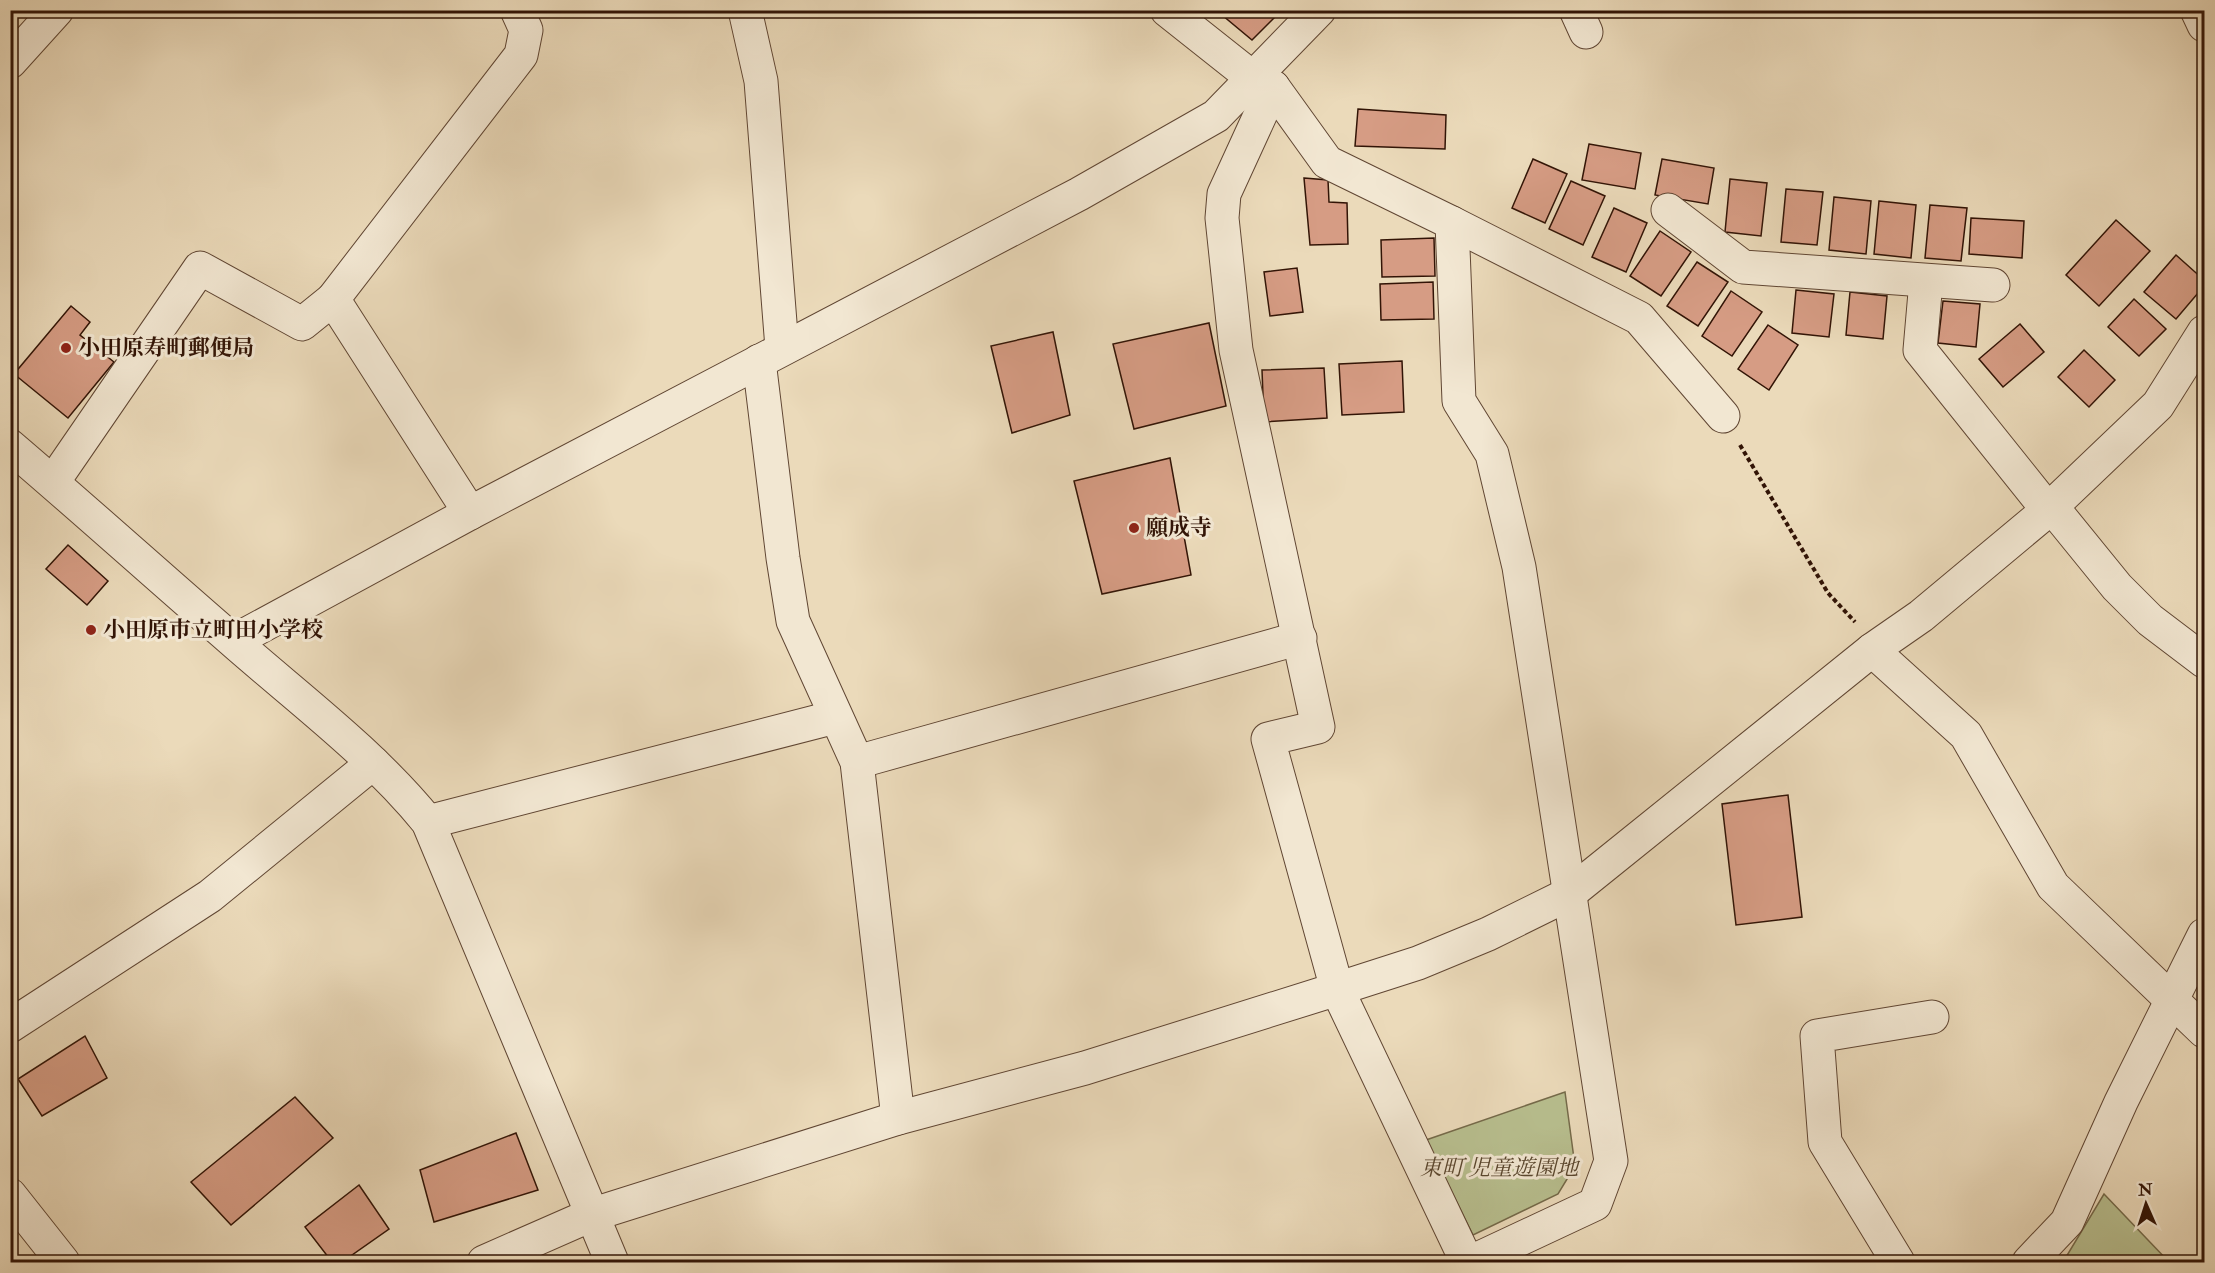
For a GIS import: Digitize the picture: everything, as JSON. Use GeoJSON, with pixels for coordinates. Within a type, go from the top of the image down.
{"type":"FeatureCollection","features":[{"type":"Feature","properties":{"kind":"street"},"geometry":{"type":"LineString","coordinates":[[10,62],[57,10]]}},
{"type":"Feature","properties":{"kind":"street"},"geometry":{"type":"LineString","coordinates":[[53,482],[200,268],[302,324],[333,298],[521,55],[526,30],[517,10]]}},
{"type":"Feature","properties":{"kind":"street"},"geometry":{"type":"LineString","coordinates":[[745,10],[761,81],[770,355],[783,558],[793,621],[857,762],[898,1118]]}},
{"type":"Feature","properties":{"kind":"street"},"geometry":{"type":"LineString","coordinates":[[1167,10],[1264,83],[1327,162],[1639,318],[1723,416]]}},
{"type":"Feature","properties":{"kind":"street"},"geometry":{"type":"LineString","coordinates":[[1319,10],[1264,83],[1224,195],[1221,218],[1236,350],[1318,727],[1268,739],[1337,989],[1469,1263],[1595,1204],[1611,1161],[1519,567],[1492,454],[1459,401],[1452,223]]}},
{"type":"Feature","properties":{"kind":"street"},"geometry":{"type":"LineString","coordinates":[[2197,10],[2205,25]]}},
{"type":"Feature","properties":{"kind":"street"},"geometry":{"type":"LineString","coordinates":[[234,642],[470,513],[1079,194],[1216,116],[1264,83]]}},
{"type":"Feature","properties":{"kind":"street"},"geometry":{"type":"LineString","coordinates":[[1668,210],[1743,267],[1993,285]]}},
{"type":"Feature","properties":{"kind":"street"},"geometry":{"type":"LineString","coordinates":[[1926,281],[1920,350],[2117,586],[2150,620],[2205,661]]}},
{"type":"Feature","properties":{"kind":"street"},"geometry":{"type":"LineString","coordinates":[[333,298],[470,513]]}},
{"type":"Feature","properties":{"kind":"street"},"geometry":{"type":"LineString","coordinates":[[484,1263],[591,1215],[898,1118],[1085,1068],[1418,963],[1488,934],[1569,894],[1872,650],[1921,616],[2050,508],[2158,405],[2205,332]]}},
{"type":"Feature","properties":{"kind":"street"},"geometry":{"type":"LineString","coordinates":[[10,446],[234,642],[326,719],[402,789],[428,822],[612,1263]]}},
{"type":"Feature","properties":{"kind":"street"},"geometry":{"type":"LineString","coordinates":[[857,762],[1300,638]]}},
{"type":"Feature","properties":{"kind":"street"},"geometry":{"type":"LineString","coordinates":[[1872,650],[1966,735],[2053,886],[2205,1031]]}},
{"type":"Feature","properties":{"kind":"street"},"geometry":{"type":"LineString","coordinates":[[428,822],[835,717]]}},
{"type":"Feature","properties":{"kind":"street"},"geometry":{"type":"LineString","coordinates":[[10,1026],[210,896],[373,763]]}},
{"type":"Feature","properties":{"kind":"street"},"geometry":{"type":"LineString","coordinates":[[2029,1263],[2067,1222],[2121,1102],[2205,935]]}},
{"type":"Feature","properties":{"kind":"street"},"geometry":{"type":"LineString","coordinates":[[1898,1263],[1826,1142],[1817,1036],[1932,1017]]}},
{"type":"Feature","properties":{"kind":"street"},"geometry":{"type":"LineString","coordinates":[[10,1196],[63,1263]]}},
{"type":"Feature","properties":{"kind":"path"},"geometry":{"type":"LineString","coordinates":[[1723,416],[1828,593],[1866,633],[1872,650]]}},
{"type":"Feature","properties":{"kind":"green space","name":"東町 児童遊園地"},"geometry":{"type":"Polygon","coordinates":[[[1565,1092],[1575,1166],[1558,1194],[1473,1235],[1426,1140],[1565,1092]]]}},
{"type":"Feature","properties":{"kind":"green space"},"geometry":{"type":"Polygon","coordinates":[[[2104,1194],[2169,1262],[2063,1262],[2104,1194]]]}},
{"type":"Feature","properties":{"kind":"building"},"geometry":{"type":"Polygon","coordinates":[[[1216,10],[1282,10],[1252,40],[1216,10]]]}},
{"type":"Feature","properties":{"kind":"building"},"geometry":{"type":"Polygon","coordinates":[[[1358,109],[1446,115],[1445,149],[1355,146],[1358,109]]]}},
{"type":"Feature","properties":{"kind":"building"},"geometry":{"type":"Polygon","coordinates":[[[1589,144],[1641,153],[1635,189],[1582,180],[1589,144]]]}},
{"type":"Feature","properties":{"kind":"building"},"geometry":{"type":"Polygon","coordinates":[[[1533,159],[1567,174],[1545,223],[1512,208],[1533,159]]]}},
{"type":"Feature","properties":{"kind":"building"},"geometry":{"type":"Polygon","coordinates":[[[1662,159],[1714,168],[1708,204],[1655,195],[1662,159]]]}},
{"type":"Feature","properties":{"kind":"building"},"geometry":{"type":"Polygon","coordinates":[[[1304,178],[1328,180],[1329,202],[1347,203],[1348,244],[1310,245],[1304,178]]]}},
{"type":"Feature","properties":{"kind":"building"},"geometry":{"type":"Polygon","coordinates":[[[1730,179],[1767,183],[1761,236],[1725,232],[1730,179]]]}},
{"type":"Feature","properties":{"kind":"building"},"geometry":{"type":"Polygon","coordinates":[[[1571,181],[1605,196],[1583,245],[1549,229],[1571,181]]]}},
{"type":"Feature","properties":{"kind":"building"},"geometry":{"type":"Polygon","coordinates":[[[1786,189],[1823,192],[1817,245],[1781,242],[1786,189]]]}},
{"type":"Feature","properties":{"kind":"building"},"geometry":{"type":"Polygon","coordinates":[[[1834,197],[1871,201],[1866,254],[1829,250],[1834,197]]]}},
{"type":"Feature","properties":{"kind":"building"},"geometry":{"type":"Polygon","coordinates":[[[1879,201],[1916,205],[1911,258],[1874,254],[1879,201]]]}},
{"type":"Feature","properties":{"kind":"building"},"geometry":{"type":"Polygon","coordinates":[[[1930,205],[1967,208],[1961,261],[1925,258],[1930,205]]]}},
{"type":"Feature","properties":{"kind":"building"},"geometry":{"type":"Polygon","coordinates":[[[1614,208],[1647,223],[1626,272],[1592,257],[1614,208]]]}},
{"type":"Feature","properties":{"kind":"building"},"geometry":{"type":"Polygon","coordinates":[[[1971,218],[2024,221],[2022,258],[1969,254],[1971,218]]]}},
{"type":"Feature","properties":{"kind":"building"},"geometry":{"type":"Polygon","coordinates":[[[2116,220],[2150,251],[2099,306],[2066,275],[2116,220]]]}},
{"type":"Feature","properties":{"kind":"building"},"geometry":{"type":"Polygon","coordinates":[[[1660,231],[1691,252],[1661,296],[1630,276],[1660,231]]]}},
{"type":"Feature","properties":{"kind":"building"},"geometry":{"type":"Polygon","coordinates":[[[1434,238],[1435,276],[1382,277],[1381,240],[1434,238]]]}},
{"type":"Feature","properties":{"kind":"building"},"geometry":{"type":"Polygon","coordinates":[[[2176,255],[2204,280],[2204,286],[2176,319],[2144,292],[2176,255]]]}},
{"type":"Feature","properties":{"kind":"building"},"geometry":{"type":"Polygon","coordinates":[[[1697,262],[1728,282],[1698,326],[1667,306],[1697,262]]]}},
{"type":"Feature","properties":{"kind":"building"},"geometry":{"type":"Polygon","coordinates":[[[1297,268],[1303,312],[1270,316],[1264,272],[1297,268]]]}},
{"type":"Feature","properties":{"kind":"building"},"geometry":{"type":"Polygon","coordinates":[[[1433,282],[1434,319],[1381,320],[1380,284],[1433,282]]]}},
{"type":"Feature","properties":{"kind":"building"},"geometry":{"type":"Polygon","coordinates":[[[1796,290],[1834,294],[1829,337],[1792,333],[1796,290]]]}},
{"type":"Feature","properties":{"kind":"building"},"geometry":{"type":"Polygon","coordinates":[[[1731,291],[1762,312],[1732,356],[1702,336],[1731,291]]]}},
{"type":"Feature","properties":{"kind":"building"},"geometry":{"type":"Polygon","coordinates":[[[1850,292],[1887,296],[1883,339],[1846,335],[1850,292]]]}},
{"type":"Feature","properties":{"kind":"building"},"geometry":{"type":"Polygon","coordinates":[[[2134,299],[2166,329],[2139,356],[2108,327],[2134,299]]]}},
{"type":"Feature","properties":{"kind":"building"},"geometry":{"type":"Polygon","coordinates":[[[1943,301],[1980,304],[1976,347],[1938,343],[1943,301]]]}},
{"type":"Feature","properties":{"kind":"building","name":"小田原寿町郵便局"},"geometry":{"type":"Polygon","coordinates":[[[71,306],[90,322],[80,335],[114,362],[68,418],[14,374],[71,306]]]}},
{"type":"Feature","properties":{"kind":"building"},"geometry":{"type":"Polygon","coordinates":[[[1209,323],[1226,406],[1134,429],[1113,344],[1209,323]]]}},
{"type":"Feature","properties":{"kind":"building"},"geometry":{"type":"Polygon","coordinates":[[[2020,324],[2044,352],[2003,387],[1979,359],[2020,324]]]}},
{"type":"Feature","properties":{"kind":"building"},"geometry":{"type":"Polygon","coordinates":[[[1768,325],[1798,345],[1769,390],[1738,369],[1768,325]]]}},
{"type":"Feature","properties":{"kind":"building"},"geometry":{"type":"Polygon","coordinates":[[[1053,332],[1070,415],[1012,433],[991,346],[1053,332]]]}},
{"type":"Feature","properties":{"kind":"building"},"geometry":{"type":"Polygon","coordinates":[[[2084,350],[2115,380],[2089,407],[2058,377],[2084,350]]]}},
{"type":"Feature","properties":{"kind":"building"},"geometry":{"type":"Polygon","coordinates":[[[1402,361],[1404,412],[1342,415],[1339,364],[1402,361]]]}},
{"type":"Feature","properties":{"kind":"building"},"geometry":{"type":"Polygon","coordinates":[[[1324,368],[1327,418],[1264,422],[1262,370],[1324,368]]]}},
{"type":"Feature","properties":{"kind":"building","name":"願成寺"},"geometry":{"type":"Polygon","coordinates":[[[1170,458],[1191,575],[1102,594],[1074,481],[1170,458]]]}},
{"type":"Feature","properties":{"kind":"building"},"geometry":{"type":"Polygon","coordinates":[[[68,545],[108,581],[87,605],[46,569],[68,545]]]}},
{"type":"Feature","properties":{"kind":"building"},"geometry":{"type":"Polygon","coordinates":[[[1788,795],[1802,917],[1736,925],[1722,804],[1788,795]]]}},
{"type":"Feature","properties":{"kind":"building"},"geometry":{"type":"Polygon","coordinates":[[[85,1036],[107,1078],[42,1116],[18,1079],[85,1036]]]}},
{"type":"Feature","properties":{"kind":"building"},"geometry":{"type":"Polygon","coordinates":[[[295,1097],[333,1138],[231,1225],[191,1182],[295,1097]]]}},
{"type":"Feature","properties":{"kind":"building"},"geometry":{"type":"Polygon","coordinates":[[[516,1133],[538,1190],[434,1222],[420,1170],[516,1133]]]}},
{"type":"Feature","properties":{"kind":"building"},"geometry":{"type":"Polygon","coordinates":[[[359,1185],[389,1229],[342,1262],[332,1262],[305,1227],[359,1185]]]}},
{"type":"Feature","properties":{"kind":"place","name":"小田原寿町郵便局"},"geometry":{"type":"Point","coordinates":[66,348]}},
{"type":"Feature","properties":{"kind":"place","name":"願成寺"},"geometry":{"type":"Point","coordinates":[1134,528]}},
{"type":"Feature","properties":{"kind":"place","name":"小田原市立町田小学校"},"geometry":{"type":"Point","coordinates":[91,630]}}]}
